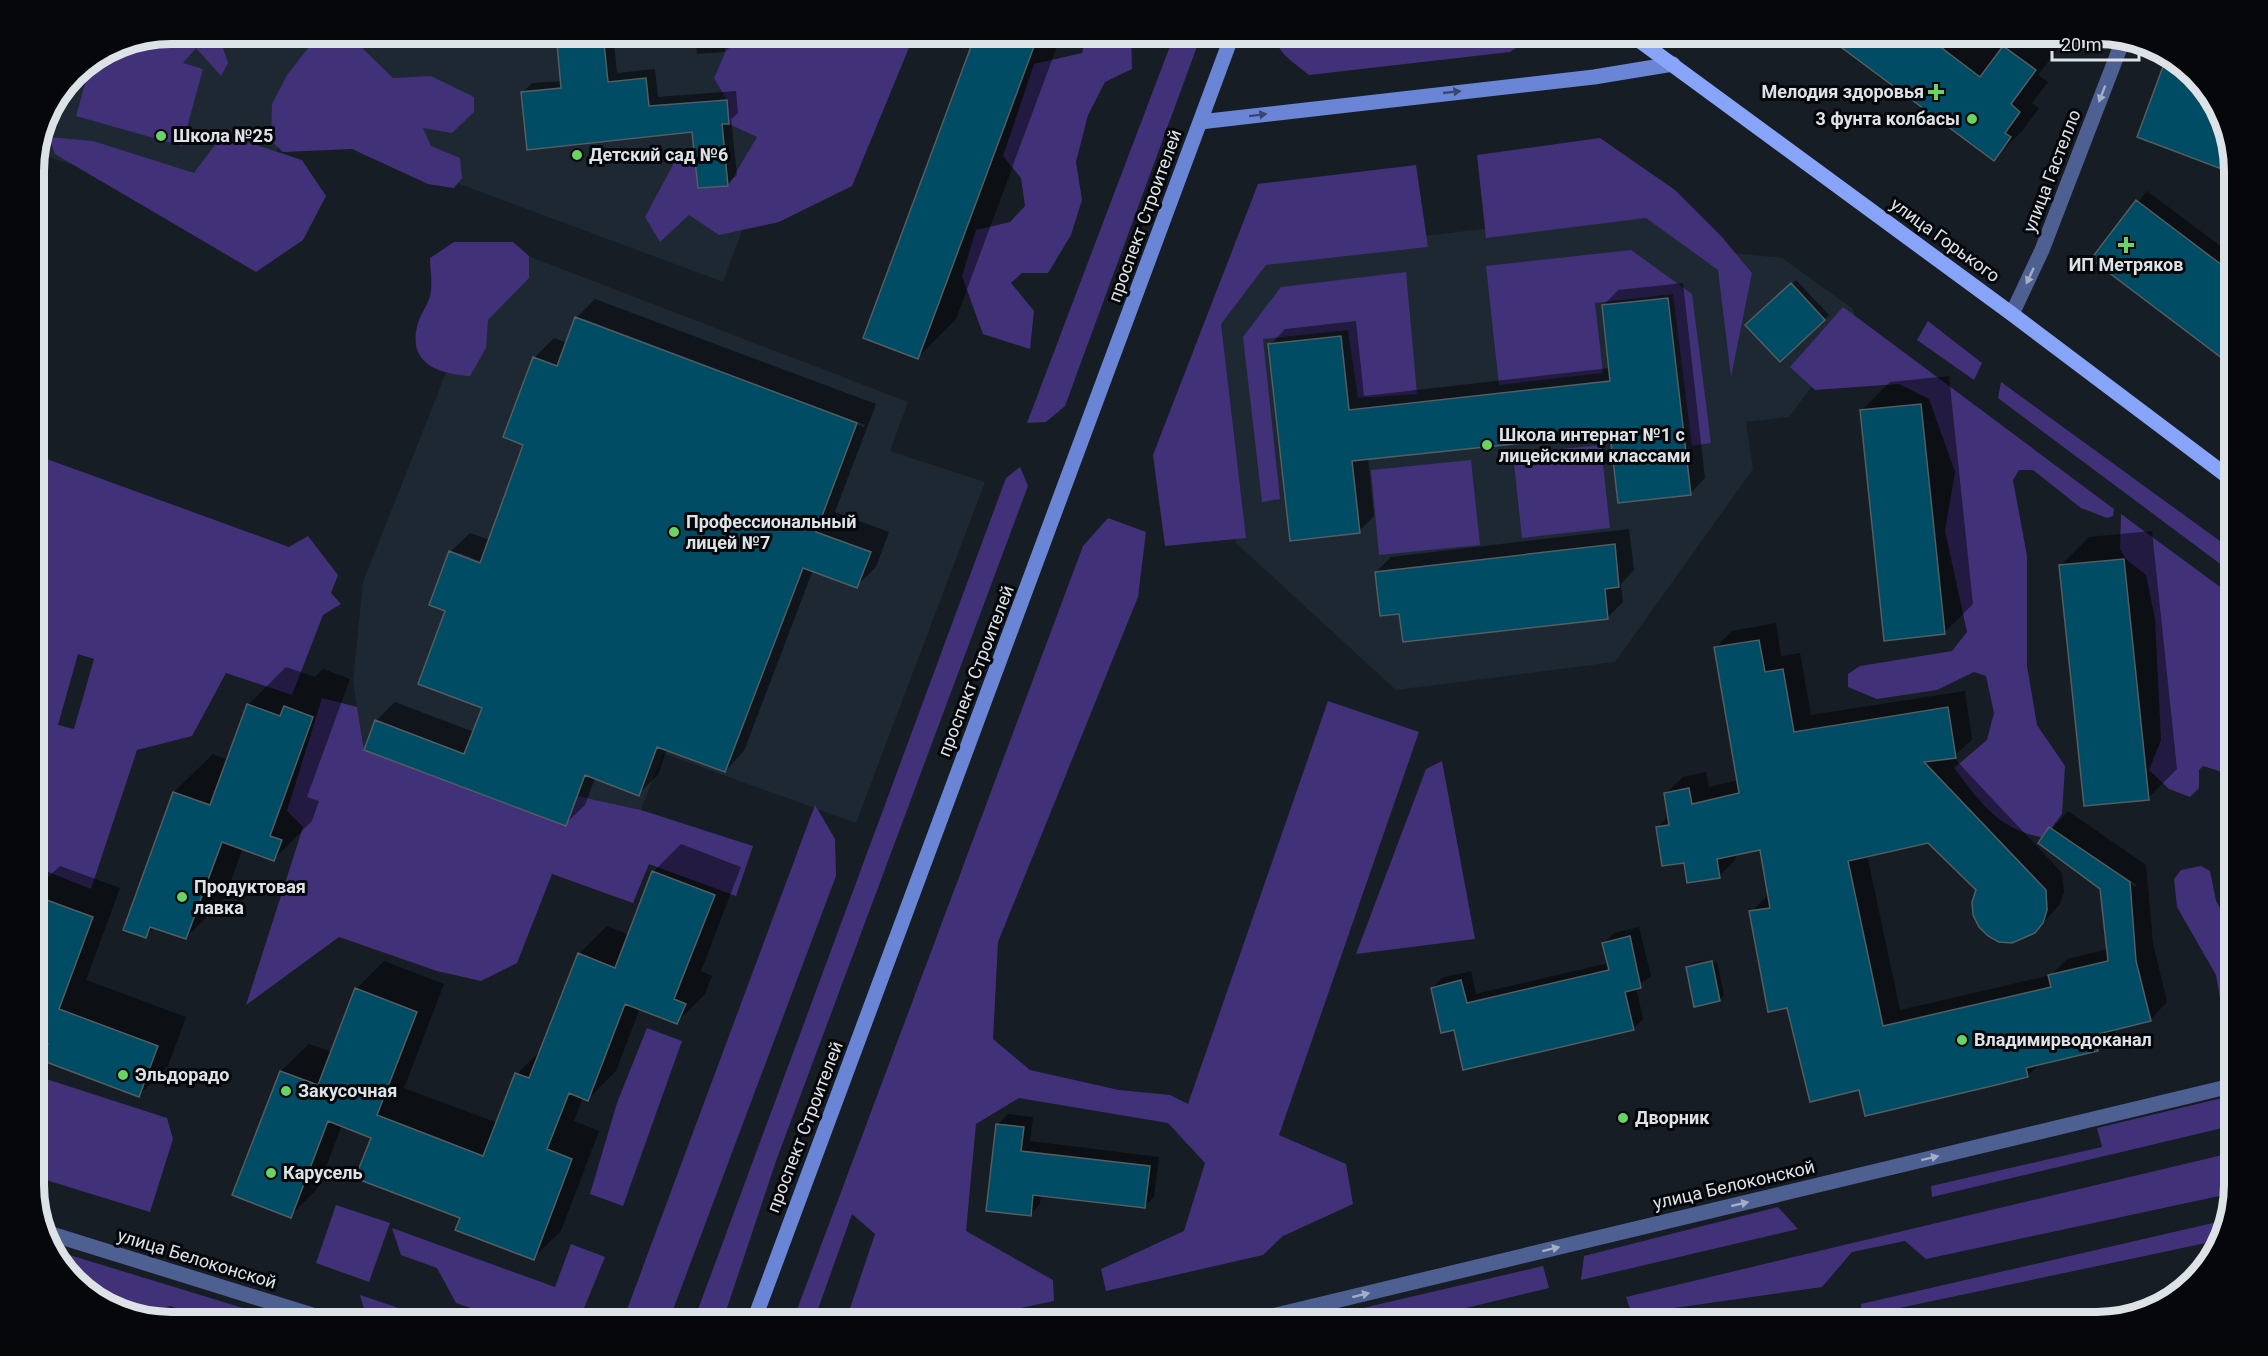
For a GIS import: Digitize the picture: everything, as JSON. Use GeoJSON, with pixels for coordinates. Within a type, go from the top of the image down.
{"type":"FeatureCollection","features":[{"type":"Feature","properties":{"kind":"main road","name":"проспект Строителей"},"geometry":{"type":"LineString","coordinates":[[757,1312],[1229,44]]}},
{"type":"Feature","properties":{"kind":"main road","name":"улица Горького"},"geometry":{"type":"LineString","coordinates":[[1645,44],[2012,314],[2224,474]]}},
{"type":"Feature","properties":{"kind":"main road"},"geometry":{"type":"LineString","coordinates":[[1200,122],[1594,77],[1673,64]]}},
{"type":"Feature","properties":{"kind":"street","name":"улица Гастелло"},"geometry":{"type":"LineString","coordinates":[[2012,314],[2042,250],[2121,46]]}},
{"type":"Feature","properties":{"kind":"street","name":"улица Белоконской"},"geometry":{"type":"LineString","coordinates":[[1289,1312],[2224,1087]]}},
{"type":"Feature","properties":{"kind":"street","name":"улица Белоконской"},"geometry":{"type":"LineString","coordinates":[[54,1235],[303,1312]]}},
{"type":"Feature","properties":{"kind":"shaded area"},"geometry":{"type":"Polygon","coordinates":[[[222,44],[228,63],[221,76],[196,48],[183,63],[203,69],[182,146],[76,116],[87,75],[114,57],[130,50],[154,45],[222,44]]]}},
{"type":"Feature","properties":{"kind":"shaded area"},"geometry":{"type":"Polygon","coordinates":[[[311,44],[364,44],[363,49],[393,78],[431,76],[474,97],[474,112],[452,133],[423,128],[431,146],[460,158],[462,178],[454,188],[428,184],[352,149],[283,152],[271,141],[272,104],[287,75],[311,44]]]}},
{"type":"Feature","properties":{"kind":"shaded area"},"geometry":{"type":"Polygon","coordinates":[[[724,44],[910,44],[852,186],[779,222],[719,235],[689,215],[660,242],[645,217],[674,163],[696,166],[698,188],[728,186],[757,137],[729,124],[727,100],[714,78],[725,53],[724,44]]]}},
{"type":"Feature","properties":{"kind":"shaded area","name":"Детский сад №6"},"geometry":{"type":"Polygon","coordinates":[[[811,44],[723,282],[288,120],[252,222],[45,156],[50,130],[65,100],[87,75],[100,65],[130,50],[154,45],[811,44]]]}},
{"type":"Feature","properties":{"kind":"shaded area"},"geometry":{"type":"Polygon","coordinates":[[[1084,44],[1131,44],[1132,69],[1105,82],[1088,115],[1076,162],[1082,200],[1071,235],[1048,273],[1022,273],[1011,283],[1034,311],[1030,349],[983,334],[962,276],[976,230],[1010,222],[1025,206],[1021,178],[1003,156],[1034,64],[1082,53],[1084,44]]]}},
{"type":"Feature","properties":{"kind":"shaded area"},"geometry":{"type":"Polygon","coordinates":[[[1171,44],[1198,44],[1065,406],[1046,422],[1027,423],[1171,44]]]}},
{"type":"Feature","properties":{"kind":"shaded area"},"geometry":{"type":"Polygon","coordinates":[[[1277,44],[1522,44],[1510,52],[1309,75],[1292,62],[1277,44]]]}},
{"type":"Feature","properties":{"kind":"shaded area"},"geometry":{"type":"Polygon","coordinates":[[[60,109],[49,137],[48,137],[50,130],[60,109]]]}},
{"type":"Feature","properties":{"kind":"shaded area"},"geometry":{"type":"Polygon","coordinates":[[[223,134],[302,160],[326,196],[303,240],[256,272],[55,154],[49,137],[93,141],[194,173],[223,134]]]}},
{"type":"Feature","properties":{"kind":"shaded area"},"geometry":{"type":"Polygon","coordinates":[[[1600,138],[1675,190],[1722,237],[1752,273],[1731,377],[1718,270],[1646,218],[1486,238],[1477,155],[1600,138]]]}},
{"type":"Feature","properties":{"kind":"shaded area"},"geometry":{"type":"Polygon","coordinates":[[[1416,165],[1428,247],[1266,265],[1221,324],[1246,538],[1165,546],[1153,455],[1258,184],[1416,165]]]}},
{"type":"Feature","properties":{"kind":"shaded area","name":"Школа интернат №1 с лицейскими классами"},"geometry":{"type":"Polygon","coordinates":[[[1654,209],[1723,252],[1782,258],[1853,309],[1857,326],[1789,417],[1746,422],[1753,469],[1615,662],[1396,690],[1236,543],[1209,324],[1259,255],[1654,209]]]}},
{"type":"Feature","properties":{"kind":"shaded area"},"geometry":{"type":"Polygon","coordinates":[[[454,242],[513,242],[529,256],[529,278],[488,320],[486,348],[470,376],[438,370],[422,359],[417,350],[418,323],[431,292],[430,258],[454,242]]]}},
{"type":"Feature","properties":{"kind":"shaded area","name":"Профессиональный лицей №7"},"geometry":{"type":"Polygon","coordinates":[[[497,244],[908,402],[890,451],[985,482],[856,823],[663,753],[641,810],[577,796],[566,826],[364,750],[353,682],[363,582],[497,244]]]}},
{"type":"Feature","properties":{"kind":"shaded area"},"geometry":{"type":"Polygon","coordinates":[[[1631,250],[1692,294],[1711,443],[1692,446],[1673,294],[1595,303],[1603,373],[1499,385],[1486,266],[1631,250]]]}},
{"type":"Feature","properties":{"kind":"shaded area"},"geometry":{"type":"Polygon","coordinates":[[[1406,272],[1417,394],[1358,398],[1348,330],[1263,339],[1280,499],[1262,502],[1243,337],[1281,287],[1406,272]]]}},
{"type":"Feature","properties":{"kind":"shaded area"},"geometry":{"type":"Polygon","coordinates":[[[1843,307],[2114,509],[2113,516],[2107,518],[2081,508],[2033,470],[2019,470],[2013,480],[2027,556],[2027,666],[2037,725],[2065,766],[2062,814],[2044,838],[2028,834],[2002,821],[1983,804],[1954,768],[1987,740],[1994,713],[1986,676],[1974,672],[1937,690],[1877,699],[1848,687],[1848,674],[1860,666],[1952,651],[1967,632],[1945,531],[1955,472],[1929,399],[1899,384],[1815,390],[1790,367],[1843,307]]]}},
{"type":"Feature","properties":{"kind":"shaded area"},"geometry":{"type":"Polygon","coordinates":[[[1928,321],[1982,363],[1974,380],[1917,340],[1928,321]]]}},
{"type":"Feature","properties":{"kind":"shaded area"},"geometry":{"type":"Polygon","coordinates":[[[2001,382],[2224,544],[2224,567],[1998,398],[2001,382]]]}},
{"type":"Feature","properties":{"kind":"shaded area"},"geometry":{"type":"Polygon","coordinates":[[[1601,445],[1610,528],[1522,538],[1513,454],[1601,445]]]}},
{"type":"Feature","properties":{"kind":"shaded area"},"geometry":{"type":"Polygon","coordinates":[[[44,458],[289,547],[308,536],[338,575],[331,593],[341,604],[323,615],[292,695],[226,673],[192,736],[137,750],[91,889],[44,870],[44,458]],[[78,654],[58,725],[74,729],[94,659],[78,654]]]}},
{"type":"Feature","properties":{"kind":"shaded area"},"geometry":{"type":"Polygon","coordinates":[[[1471,460],[1480,545],[1379,555],[1371,470],[1471,460]]]}},
{"type":"Feature","properties":{"kind":"shaded area"},"geometry":{"type":"Polygon","coordinates":[[[1020,467],[1028,486],[776,1161],[726,1312],[697,1312],[1006,478],[1020,467]]]}},
{"type":"Feature","properties":{"kind":"shaded area"},"geometry":{"type":"Polygon","coordinates":[[[2121,514],[2224,590],[2224,773],[2203,766],[2199,770],[2199,788],[2190,797],[2169,789],[2149,770],[2161,740],[2155,619],[2146,575],[2127,560],[2120,549],[2121,514]]]}},
{"type":"Feature","properties":{"kind":"shaded area"},"geometry":{"type":"Polygon","coordinates":[[[1108,518],[1146,532],[1138,597],[998,942],[993,1039],[1030,1070],[1119,1090],[1170,1095],[1188,1104],[1328,701],[1419,732],[1279,1135],[1346,1164],[1353,1204],[1283,1236],[1263,1255],[1106,1291],[1101,1269],[1184,1231],[1205,1163],[1168,1123],[1019,1098],[976,1124],[966,1231],[1053,1280],[1054,1301],[1001,1312],[849,1312],[875,1234],[852,1214],[817,1312],[796,1312],[1083,546],[1108,518]]]}},
{"type":"Feature","properties":{"kind":"shaded area"},"geometry":{"type":"Polygon","coordinates":[[[322,698],[357,707],[364,750],[565,826],[577,796],[641,810],[753,846],[736,896],[649,864],[633,903],[552,874],[517,963],[481,981],[437,971],[339,937],[246,1005],[303,827],[287,811],[322,698]]]}},
{"type":"Feature","properties":{"kind":"shaded area"},"geometry":{"type":"Polygon","coordinates":[[[1442,761],[1475,939],[1356,954],[1426,769],[1442,761]]]}},
{"type":"Feature","properties":{"kind":"shaded area"},"geometry":{"type":"Polygon","coordinates":[[[815,805],[835,839],[836,876],[672,1312],[626,1312],[815,805]]]}},
{"type":"Feature","properties":{"kind":"shaded area"},"geometry":{"type":"Polygon","coordinates":[[[2201,866],[2210,871],[2216,901],[2224,914],[2224,1022],[2216,975],[2177,907],[2174,879],[2181,870],[2201,866]]]}},
{"type":"Feature","properties":{"kind":"shaded area"},"geometry":{"type":"Polygon","coordinates":[[[647,1028],[682,1041],[623,1206],[590,1194],[617,1103],[647,1028]]]}},
{"type":"Feature","properties":{"kind":"shaded area"},"geometry":{"type":"Polygon","coordinates":[[[44,1078],[167,1118],[173,1139],[150,1212],[44,1179],[44,1078]]]}},
{"type":"Feature","properties":{"kind":"shaded area"},"geometry":{"type":"Polygon","coordinates":[[[2224,1098],[2224,1128],[1932,1197],[1931,1186],[2102,1147],[2097,1128],[2224,1098]]]}},
{"type":"Feature","properties":{"kind":"shaded area"},"geometry":{"type":"Polygon","coordinates":[[[2224,1155],[2223,1195],[1926,1259],[1905,1241],[1852,1252],[1822,1287],[1646,1312],[1631,1312],[1626,1297],[2224,1155]]]}},
{"type":"Feature","properties":{"kind":"shaded area"},"geometry":{"type":"Polygon","coordinates":[[[336,1205],[390,1223],[369,1282],[316,1263],[336,1205]]]}},
{"type":"Feature","properties":{"kind":"shaded area"},"geometry":{"type":"Polygon","coordinates":[[[1778,1207],[1798,1229],[1581,1280],[1584,1256],[1778,1207]]]}},
{"type":"Feature","properties":{"kind":"shaded area"},"geometry":{"type":"Polygon","coordinates":[[[2219,1222],[2211,1242],[1880,1312],[1861,1312],[1861,1304],[2219,1222]]]}},
{"type":"Feature","properties":{"kind":"shaded area"},"geometry":{"type":"Polygon","coordinates":[[[392,1228],[555,1287],[571,1244],[605,1257],[582,1312],[482,1312],[456,1303],[437,1268],[401,1255],[392,1228]]]}},
{"type":"Feature","properties":{"kind":"shaded area"},"geometry":{"type":"Polygon","coordinates":[[[63,1253],[256,1312],[189,1312],[170,1306],[152,1311],[122,1303],[87,1281],[63,1253]]]}},
{"type":"Feature","properties":{"kind":"shaded area"},"geometry":{"type":"Polygon","coordinates":[[[1543,1266],[1549,1288],[1450,1312],[1346,1312],[1543,1266]]]}},
{"type":"Feature","properties":{"kind":"shaded area"},"geometry":{"type":"Polygon","coordinates":[[[360,1295],[410,1312],[365,1312],[360,1295]]]}},
{"type":"Feature","properties":{"kind":"shaded area"},"geometry":{"type":"Polygon","coordinates":[[[1851,1308],[1851,1312],[1816,1312],[1851,1308]]]}},
{"type":"Feature","properties":{"kind":"building"},"geometry":{"type":"Polygon","coordinates":[[[557,44],[604,44],[608,82],[646,78],[649,106],[727,100],[729,124],[722,124],[728,186],[698,188],[692,132],[527,150],[521,92],[561,88],[557,44]]]}},
{"type":"Feature","properties":{"kind":"building"},"geometry":{"type":"Polygon","coordinates":[[[972,44],[1035,44],[918,359],[863,338],[972,44]]]}},
{"type":"Feature","properties":{"kind":"building"},"geometry":{"type":"Polygon","coordinates":[[[1837,44],[1936,44],[1980,77],[2003,46],[2036,70],[2011,104],[2020,112],[2005,133],[2011,137],[1994,161],[1837,44]]]}},
{"type":"Feature","properties":{"kind":"building"},"geometry":{"type":"Polygon","coordinates":[[[2164,63],[2193,87],[2211,114],[2222,146],[2224,170],[2137,137],[2164,63]]]}},
{"type":"Feature","properties":{"kind":"building"},"geometry":{"type":"Polygon","coordinates":[[[2136,200],[2224,267],[2224,360],[2091,259],[2136,200]]]}},
{"type":"Feature","properties":{"kind":"building"},"geometry":{"type":"Polygon","coordinates":[[[1791,283],[1825,320],[1780,362],[1745,325],[1791,283]]]}},
{"type":"Feature","properties":{"kind":"building"},"geometry":{"type":"Polygon","coordinates":[[[1668,298],[1691,495],[1618,503],[1610,434],[1352,461],[1360,533],[1290,541],[1268,344],[1341,336],[1349,410],[1610,381],[1602,305],[1668,298]]]}},
{"type":"Feature","properties":{"kind":"building"},"geometry":{"type":"Polygon","coordinates":[[[575,317],[857,423],[816,532],[871,552],[857,588],[803,568],[725,772],[657,747],[639,796],[585,775],[566,826],[364,750],[375,720],[464,754],[482,708],[418,684],[445,611],[429,605],[449,551],[480,563],[523,445],[503,437],[533,357],[557,366],[575,317]]]}},
{"type":"Feature","properties":{"kind":"building"},"geometry":{"type":"Polygon","coordinates":[[[1921,404],[1945,634],[1884,641],[1860,410],[1921,404]]]}},
{"type":"Feature","properties":{"kind":"building"},"geometry":{"type":"Polygon","coordinates":[[[1615,544],[1619,587],[1605,589],[1608,619],[1403,642],[1399,614],[1380,616],[1375,572],[1615,544]]]}},
{"type":"Feature","properties":{"kind":"building"},"geometry":{"type":"Polygon","coordinates":[[[2124,559],[2149,800],[2084,806],[2059,565],[2124,559]]]}},
{"type":"Feature","properties":{"kind":"building"},"geometry":{"type":"Polygon","coordinates":[[[1759,640],[1765,672],[1783,669],[1794,732],[1948,707],[1956,758],[1924,762],[2046,890],[2047,910],[2043,923],[2035,933],[2012,943],[1999,942],[1979,927],[1973,915],[1972,902],[1976,890],[1928,843],[1848,861],[1883,1026],[2051,987],[2048,975],[2108,961],[2100,889],[2038,843],[2049,827],[2130,882],[2136,961],[2151,1021],[2094,1035],[2098,1051],[2026,1068],[2028,1077],[1996,1085],[1865,1116],[1859,1090],[1810,1102],[1787,1008],[1768,1012],[1749,911],[1770,908],[1760,850],[1717,859],[1720,878],[1687,883],[1684,863],[1662,866],[1656,827],[1669,825],[1664,793],[1689,788],[1692,804],[1739,793],[1714,647],[1759,640]]]}},
{"type":"Feature","properties":{"kind":"building"},"geometry":{"type":"Polygon","coordinates":[[[247,704],[280,716],[284,706],[313,717],[270,836],[282,840],[274,861],[222,842],[186,939],[150,927],[146,938],[123,930],[173,792],[210,805],[247,704]]]}},
{"type":"Feature","properties":{"kind":"building"},"geometry":{"type":"Polygon","coordinates":[[[652,871],[715,895],[674,999],[686,1004],[677,1024],[625,1004],[588,1101],[569,1093],[547,1149],[572,1159],[534,1260],[455,1230],[460,1218],[355,1178],[371,1138],[328,1121],[291,1218],[232,1195],[280,1071],[318,1085],[355,988],[417,1012],[377,1115],[483,1156],[515,1073],[529,1078],[578,953],[615,968],[652,871]]]}},
{"type":"Feature","properties":{"kind":"building"},"geometry":{"type":"Polygon","coordinates":[[[44,899],[93,917],[59,1009],[158,1046],[139,1097],[44,1061],[44,1053],[48,1044],[44,1042],[44,899]]]}},
{"type":"Feature","properties":{"kind":"building"},"geometry":{"type":"Polygon","coordinates":[[[1630,936],[1641,988],[1625,992],[1634,1030],[1463,1070],[1454,1030],[1441,1033],[1431,988],[1461,980],[1467,1003],[1609,970],[1602,943],[1630,936]]]}},
{"type":"Feature","properties":{"kind":"building"},"geometry":{"type":"Polygon","coordinates":[[[1712,961],[1720,1001],[1694,1007],[1686,967],[1712,961]]]}},
{"type":"Feature","properties":{"kind":"building"},"geometry":{"type":"Polygon","coordinates":[[[996,1124],[1024,1127],[1021,1151],[1150,1166],[1145,1208],[1033,1195],[1031,1216],[986,1211],[996,1124]]]}},
{"type":"Feature","properties":{"kind":"place","name":"Мелодия здоровья"},"geometry":{"type":"Point","coordinates":[1936,92]}},
{"type":"Feature","properties":{"kind":"place","name":"3 фунта колбасы"},"geometry":{"type":"Point","coordinates":[1972,119]}},
{"type":"Feature","properties":{"kind":"place","name":"Школа №25"},"geometry":{"type":"Point","coordinates":[161,136]}},
{"type":"Feature","properties":{"kind":"place","name":"Детский сад №6"},"geometry":{"type":"Point","coordinates":[577,155]}},
{"type":"Feature","properties":{"kind":"place","name":"ИП Метряков"},"geometry":{"type":"Point","coordinates":[2126,245]}},
{"type":"Feature","properties":{"kind":"place","name":"Школа интернат №1 с лицейскими классами"},"geometry":{"type":"Point","coordinates":[1487,445]}},
{"type":"Feature","properties":{"kind":"place","name":"Профессиональный лицей №7"},"geometry":{"type":"Point","coordinates":[674,532]}},
{"type":"Feature","properties":{"kind":"place","name":"Продуктовая лавка"},"geometry":{"type":"Point","coordinates":[182,897]}},
{"type":"Feature","properties":{"kind":"place","name":"Владимирводоканал"},"geometry":{"type":"Point","coordinates":[1962,1040]}},
{"type":"Feature","properties":{"kind":"place","name":"Эльдорадо"},"geometry":{"type":"Point","coordinates":[123,1075]}},
{"type":"Feature","properties":{"kind":"place","name":"Закусочная"},"geometry":{"type":"Point","coordinates":[286,1091]}},
{"type":"Feature","properties":{"kind":"place","name":"Дворник"},"geometry":{"type":"Point","coordinates":[1623,1118]}},
{"type":"Feature","properties":{"kind":"place","name":"Карусель"},"geometry":{"type":"Point","coordinates":[271,1173]}}]}
